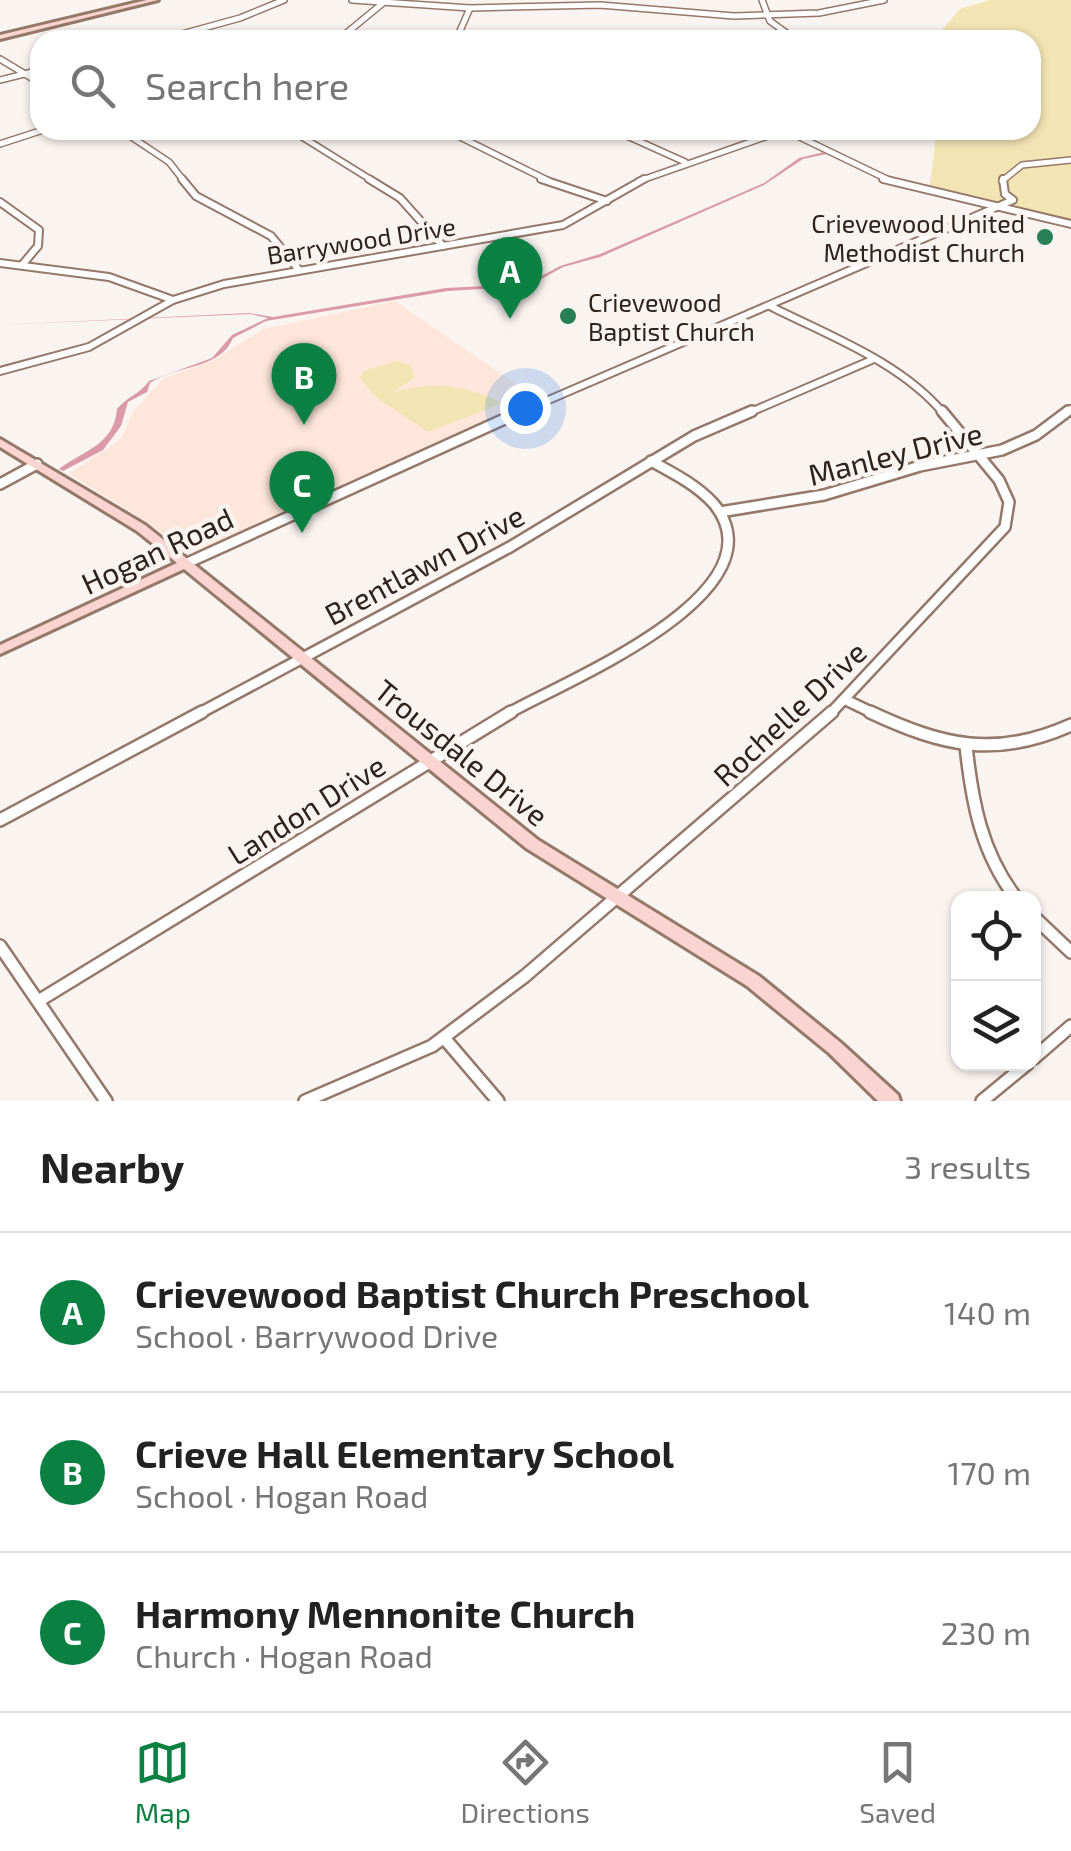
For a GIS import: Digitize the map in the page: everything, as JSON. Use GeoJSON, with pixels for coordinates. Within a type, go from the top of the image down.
{"type":"FeatureCollection","features":[{"type":"Feature","properties":{"kind":"street"},"geometry":{"type":"LineString","coordinates":[[0,37],[154,0]]}},
{"type":"Feature","properties":{"kind":"street"},"geometry":{"type":"LineString","coordinates":[[196,30],[284,0]]}},
{"type":"Feature","properties":{"kind":"street"},"geometry":{"type":"LineString","coordinates":[[352,0],[470,8],[594,5],[696,15],[766,16],[828,12],[884,0]]}},
{"type":"Feature","properties":{"kind":"street"},"geometry":{"type":"LineString","coordinates":[[762,0],[766,16],[784,30]]}},
{"type":"Feature","properties":{"kind":"street"},"geometry":{"type":"LineString","coordinates":[[350,30],[384,3]]}},
{"type":"Feature","properties":{"kind":"street"},"geometry":{"type":"LineString","coordinates":[[460,30],[470,8]]}},
{"type":"Feature","properties":{"kind":"street"},"geometry":{"type":"LineString","coordinates":[[0,60],[30,77]]}},
{"type":"Feature","properties":{"kind":"street"},"geometry":{"type":"LineString","coordinates":[[0,80],[30,72]]}},
{"type":"Feature","properties":{"kind":"street"},"geometry":{"type":"LineString","coordinates":[[0,144],[30,134]]}},
{"type":"Feature","properties":{"kind":"street"},"geometry":{"type":"LineString","coordinates":[[136,140],[169,162],[196,196],[270,236],[298,270]]}},
{"type":"Feature","properties":{"kind":"street"},"geometry":{"type":"LineString","coordinates":[[307,140],[405,202],[443,246]]}},
{"type":"Feature","properties":{"kind":"street"},"geometry":{"type":"LineString","coordinates":[[465,140],[539,178],[606,200]]}},
{"type":"Feature","properties":{"kind":"street"},"geometry":{"type":"LineString","coordinates":[[636,140],[686,163]]}},
{"type":"Feature","properties":{"kind":"street","name":"Barrywood Drive"},"geometry":{"type":"LineString","coordinates":[[0,371],[89,347],[173,300],[232,282],[563,225],[638,181],[755,140]]}},
{"type":"Feature","properties":{"kind":"street"},"geometry":{"type":"LineString","coordinates":[[804,140],[873,176],[1071,224]]}},
{"type":"Feature","properties":{"kind":"street"},"geometry":{"type":"LineString","coordinates":[[994,206],[1013,200],[1001,186],[1005,173],[1032,163],[1071,160]]}},
{"type":"Feature","properties":{"kind":"street"},"geometry":{"type":"LineString","coordinates":[[0,202],[30,220],[40,232],[38,246],[22,265]]}},
{"type":"Feature","properties":{"kind":"street","name":"Hogan Road"},"geometry":{"type":"LineString","coordinates":[[0,650],[624,366],[994,206]]}},
{"type":"Feature","properties":{"kind":"street"},"geometry":{"type":"LineString","coordinates":[[0,264],[109,277],[173,300]]}},
{"type":"Feature","properties":{"kind":"street","name":"Rochelle Drive"},"geometry":{"type":"LineString","coordinates":[[305,1101],[445,1039],[618,897],[846,700],[1005,527],[1010,513],[1008,497],[928,394],[874,359],[770,306]]}},
{"type":"Feature","properties":{"kind":"street","name":"Brentlawn Drive"},"geometry":{"type":"LineString","coordinates":[[0,820],[510,548],[651,461],[721,424],[874,359]]}},
{"type":"Feature","properties":{"kind":"street","name":"Manley Drive"},"geometry":{"type":"LineString","coordinates":[[720,512],[824,496],[920,466],[979,455],[1025,440],[1071,409]]}},
{"type":"Feature","properties":{"kind":"street","name":"Trousdale Drive"},"geometry":{"type":"LineString","coordinates":[[0,442],[141,528],[532,844],[753,982],[835,1048],[891,1101]]}},
{"type":"Feature","properties":{"kind":"street"},"geometry":{"type":"LineString","coordinates":[[651,461],[702,492],[720,512]]}},
{"type":"Feature","properties":{"kind":"street"},"geometry":{"type":"LineString","coordinates":[[0,484],[37,464]]}},
{"type":"Feature","properties":{"kind":"street","name":"Landon Drive"},"geometry":{"type":"LineString","coordinates":[[40,1000],[174,922],[431,761],[551,690],[641,644],[679,618],[704,589],[724,554],[726,536],[720,512]]}},
{"type":"Feature","properties":{"kind":"street"},"geometry":{"type":"LineString","coordinates":[[846,700],[921,734],[966,746],[1028,744],[1071,725]]}},
{"type":"Feature","properties":{"kind":"street"},"geometry":{"type":"LineString","coordinates":[[966,746],[970,799],[980,838],[996,872],[1011,891]]}},
{"type":"Feature","properties":{"kind":"street"},"geometry":{"type":"LineString","coordinates":[[1041,924],[1071,952]]}},
{"type":"Feature","properties":{"kind":"street"},"geometry":{"type":"LineString","coordinates":[[0,946],[106,1101]]}},
{"type":"Feature","properties":{"kind":"street"},"geometry":{"type":"LineString","coordinates":[[1041,1052],[1071,1026]]}},
{"type":"Feature","properties":{"kind":"street"},"geometry":{"type":"LineString","coordinates":[[445,1039],[498,1101]]}},
{"type":"Feature","properties":{"kind":"street"},"geometry":{"type":"LineString","coordinates":[[982,1101],[1018,1071]]}},
{"type":"Feature","properties":{"kind":"shaded area"},"geometry":{"type":"Polygon","coordinates":[[[990,0],[1071,0],[1071,224],[929,191],[936,140],[1041,140],[1041,30],[942,30],[960,9],[990,0]]]}},
{"type":"Feature","properties":{"kind":"shaded area"},"geometry":{"type":"Polygon","coordinates":[[[827,154],[803,159],[764,185],[600,257],[563,267],[529,286],[448,291],[266,321],[233,338],[227,348],[208,362],[150,383],[147,392],[128,402],[121,426],[103,450],[63,471],[59,469],[104,439],[117,409],[149,381],[212,358],[232,335],[268,318],[250,314],[0,325],[249,313],[273,317],[446,288],[527,284],[560,266],[600,254],[764,183],[799,158],[827,154]]]}},
{"type":"Feature","properties":{"kind":"shaded area"},"geometry":{"type":"Polygon","coordinates":[[[395,301],[538,399],[205,548],[187,552],[69,474],[121,439],[133,412],[163,379],[214,360],[263,329],[395,301]]]}},
{"type":"Feature","properties":{"kind":"shaded area"},"geometry":{"type":"Polygon","coordinates":[[[398,361],[411,366],[415,377],[393,392],[450,387],[503,403],[428,432],[377,398],[360,378],[364,371],[398,361]]]}},
{"type":"Feature","properties":{"kind":"place","name":"Crievewood United Methodist Church"},"geometry":{"type":"Point","coordinates":[1045,237]}},
{"type":"Feature","properties":{"kind":"place","name":"Crievewood Baptist Church"},"geometry":{"type":"Point","coordinates":[568,316]}},
{"type":"Feature","properties":{"kind":"place","name":"Crievewood Baptist Church Preschool"},"geometry":{"type":"Point","coordinates":[510,319]}},
{"type":"Feature","properties":{"kind":"place","name":"Crieve Hall Elementary School"},"geometry":{"type":"Point","coordinates":[304,425]}},
{"type":"Feature","properties":{"kind":"place","name":"Harmony Mennonite Church"},"geometry":{"type":"Point","coordinates":[302,533]}}]}
